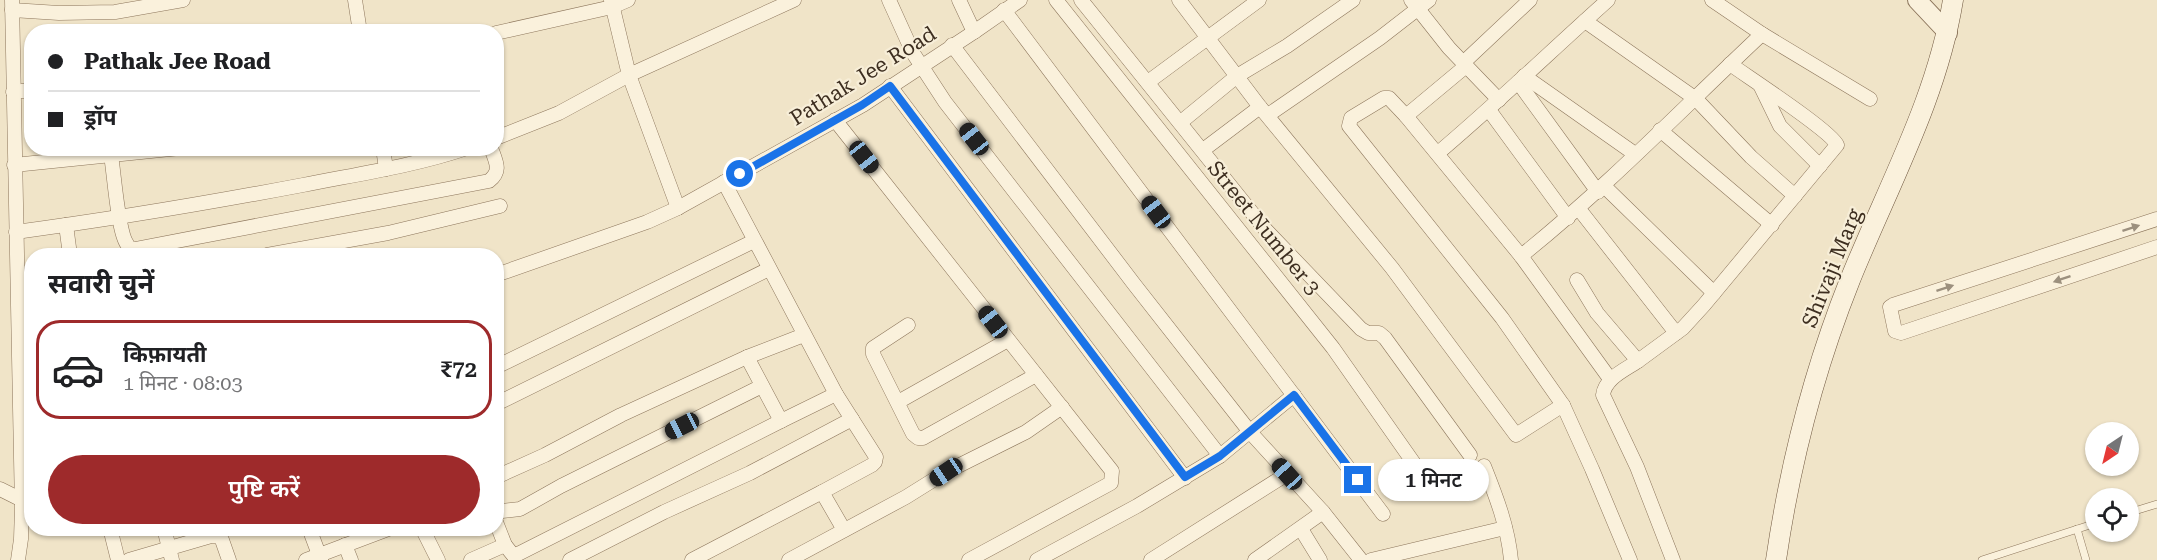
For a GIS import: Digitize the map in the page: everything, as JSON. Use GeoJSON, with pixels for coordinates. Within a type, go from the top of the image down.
{"type":"FeatureCollection","features":[{"type":"Feature","properties":{"kind":"main road","name":"Shivaji Marg"},"geometry":{"type":"LineString","coordinates":[[1776,560],[1805,411],[1828,337],[1851,278],[1910,144],[1948,33],[1953,0]]}},
{"type":"Feature","properties":{"kind":"street"},"geometry":{"type":"LineString","coordinates":[[18,560],[22,500],[16,232],[9,173],[12,5],[59,13],[115,12],[183,0]]}},
{"type":"Feature","properties":{"kind":"street"},"geometry":{"type":"LineString","coordinates":[[355,0],[359,24]]}},
{"type":"Feature","properties":{"kind":"street"},"geometry":{"type":"LineString","coordinates":[[504,31],[628,0]]}},
{"type":"Feature","properties":{"kind":"street"},"geometry":{"type":"LineString","coordinates":[[504,135],[559,112],[629,75],[794,0]]}},
{"type":"Feature","properties":{"kind":"street"},"geometry":{"type":"LineString","coordinates":[[889,0],[920,66],[945,102],[1220,456]]}},
{"type":"Feature","properties":{"kind":"street"},"geometry":{"type":"LineString","coordinates":[[959,0],[974,32]]}},
{"type":"Feature","properties":{"kind":"street","name":"Pathak Jee Road"},"geometry":{"type":"LineString","coordinates":[[504,272],[647,222],[678,208],[835,120],[974,32],[1020,0]]}},
{"type":"Feature","properties":{"kind":"street","name":"Street Number 3"},"geometry":{"type":"LineString","coordinates":[[1056,0],[1333,348],[1432,489]]}},
{"type":"Feature","properties":{"kind":"street"},"geometry":{"type":"LineString","coordinates":[[1081,0],[1265,229],[1361,329],[1368,333],[1379,333],[1384,338],[1470,456]]}},
{"type":"Feature","properties":{"kind":"street"},"geometry":{"type":"LineString","coordinates":[[1179,0],[1264,111],[1392,267],[1516,435],[1563,405]]}},
{"type":"Feature","properties":{"kind":"street"},"geometry":{"type":"LineString","coordinates":[[1149,82],[1259,0]]}},
{"type":"Feature","properties":{"kind":"street"},"geometry":{"type":"LineString","coordinates":[[1181,122],[1237,76],[1287,46],[1353,0]]}},
{"type":"Feature","properties":{"kind":"street"},"geometry":{"type":"LineString","coordinates":[[1406,116],[1465,64],[1530,0]]}},
{"type":"Feature","properties":{"kind":"street"},"geometry":{"type":"LineString","coordinates":[[1438,153],[1608,0]]}},
{"type":"Feature","properties":{"kind":"street"},"geometry":{"type":"LineString","coordinates":[[1712,0],[1761,34],[1870,99]]}},
{"type":"Feature","properties":{"kind":"street"},"geometry":{"type":"LineString","coordinates":[[1917,0],[1948,33]]}},
{"type":"Feature","properties":{"kind":"street"},"geometry":{"type":"LineString","coordinates":[[1203,150],[1380,38],[1419,3],[1449,48],[1465,64],[1574,213],[1676,333]]}},
{"type":"Feature","properties":{"kind":"street"},"geometry":{"type":"LineString","coordinates":[[612,4],[629,75],[678,208]]}},
{"type":"Feature","properties":{"kind":"street"},"geometry":{"type":"LineString","coordinates":[[1004,10],[1383,514]]}},
{"type":"Feature","properties":{"kind":"street"},"geometry":{"type":"LineString","coordinates":[[1585,21],[1696,99],[1751,157],[1795,196]]}},
{"type":"Feature","properties":{"kind":"street"},"geometry":{"type":"LineString","coordinates":[[1521,256],[1601,189],[1761,34]]}},
{"type":"Feature","properties":{"kind":"street"},"geometry":{"type":"LineString","coordinates":[[952,45],[1250,432],[1323,512],[1361,560]]}},
{"type":"Feature","properties":{"kind":"street"},"geometry":{"type":"LineString","coordinates":[[1673,560],[1637,467],[1603,395],[1605,386],[1610,379],[1676,333],[1714,293],[1772,225],[1837,144],[1835,140],[1730,64]]}},
{"type":"Feature","properties":{"kind":"street"},"geometry":{"type":"LineString","coordinates":[[1521,79],[1635,154]]}},
{"type":"Feature","properties":{"kind":"street"},"geometry":{"type":"LineString","coordinates":[[1521,79],[1601,189],[1714,293]]}},
{"type":"Feature","properties":{"kind":"street"},"geometry":{"type":"LineString","coordinates":[[9,84],[24,88]]}},
{"type":"Feature","properties":{"kind":"street"},"geometry":{"type":"LineString","coordinates":[[1760,85],[1780,126],[1820,166]]}},
{"type":"Feature","properties":{"kind":"street"},"geometry":{"type":"LineString","coordinates":[[890,86],[1185,477]]}},
{"type":"Feature","properties":{"kind":"street"},"geometry":{"type":"LineString","coordinates":[[1610,379],[1521,256],[1438,153],[1389,98],[1384,98],[1351,118],[1349,126],[1502,318],[1563,405],[1630,560]]}},
{"type":"Feature","properties":{"kind":"street"},"geometry":{"type":"LineString","coordinates":[[835,120],[1112,471],[1111,483],[969,560]]}},
{"type":"Feature","properties":{"kind":"street"},"geometry":{"type":"LineString","coordinates":[[1660,130],[1772,225]]}},
{"type":"Feature","properties":{"kind":"street"},"geometry":{"type":"LineString","coordinates":[[9,173],[105,156]]}},
{"type":"Feature","properties":{"kind":"street"},"geometry":{"type":"LineString","coordinates":[[111,156],[125,248]]}},
{"type":"Feature","properties":{"kind":"street"},"geometry":{"type":"LineString","coordinates":[[384,156],[386,169]]}},
{"type":"Feature","properties":{"kind":"street"},"geometry":{"type":"LineString","coordinates":[[16,232],[120,218],[386,169],[443,156]]}},
{"type":"Feature","properties":{"kind":"street"},"geometry":{"type":"LineString","coordinates":[[140,248],[489,180],[495,176],[498,168],[494,156]]}},
{"type":"Feature","properties":{"kind":"street"},"geometry":{"type":"LineString","coordinates":[[692,560],[875,462],[873,451],[836,394],[724,182]]}},
{"type":"Feature","properties":{"kind":"street"},"geometry":{"type":"LineString","coordinates":[[306,248],[388,233],[500,206]]}},
{"type":"Feature","properties":{"kind":"street"},"geometry":{"type":"LineString","coordinates":[[2157,219],[1893,305],[1890,307],[1895,331],[1901,333],[2157,247]]}},
{"type":"Feature","properties":{"kind":"street"},"geometry":{"type":"LineString","coordinates":[[66,225],[69,248]]}},
{"type":"Feature","properties":{"kind":"street"},"geometry":{"type":"LineString","coordinates":[[504,363],[754,241]]}},
{"type":"Feature","properties":{"kind":"street"},"geometry":{"type":"LineString","coordinates":[[504,400],[769,269]]}},
{"type":"Feature","properties":{"kind":"street"},"geometry":{"type":"LineString","coordinates":[[1577,280],[1597,313],[1638,361]]}},
{"type":"Feature","properties":{"kind":"street"},"geometry":{"type":"LineString","coordinates":[[908,325],[873,348],[873,354],[913,434],[918,438],[923,438],[1036,375]]}},
{"type":"Feature","properties":{"kind":"street"},"geometry":{"type":"LineString","coordinates":[[504,473],[545,455],[621,415],[747,357],[804,335]]}},
{"type":"Feature","properties":{"kind":"street"},"geometry":{"type":"LineString","coordinates":[[898,402],[1008,340]]}},
{"type":"Feature","properties":{"kind":"street"},"geometry":{"type":"LineString","coordinates":[[747,357],[781,421]]}},
{"type":"Feature","properties":{"kind":"street"},"geometry":{"type":"LineString","coordinates":[[504,511],[520,509],[561,486],[762,386]]}},
{"type":"Feature","properties":{"kind":"street"},"geometry":{"type":"LineString","coordinates":[[502,536],[513,555],[516,555],[836,394]]}},
{"type":"Feature","properties":{"kind":"street"},"geometry":{"type":"LineString","coordinates":[[1038,560],[1137,506],[1220,456],[1294,395]]}},
{"type":"Feature","properties":{"kind":"street"},"geometry":{"type":"LineString","coordinates":[[789,560],[921,489],[946,472],[1026,432],[1062,407]]}},
{"type":"Feature","properties":{"kind":"street"},"geometry":{"type":"LineString","coordinates":[[570,560],[664,512],[750,473],[852,419]]}},
{"type":"Feature","properties":{"kind":"street"},"geometry":{"type":"LineString","coordinates":[[1484,466],[1505,528],[1511,560]]}},
{"type":"Feature","properties":{"kind":"street"},"geometry":{"type":"LineString","coordinates":[[1151,560],[1287,474]]}},
{"type":"Feature","properties":{"kind":"street"},"geometry":{"type":"LineString","coordinates":[[0,489],[22,500]]}},
{"type":"Feature","properties":{"kind":"street"},"geometry":{"type":"LineString","coordinates":[[822,492],[844,530]]}},
{"type":"Feature","properties":{"kind":"street"},"geometry":{"type":"LineString","coordinates":[[1255,560],[1323,512]]}},
{"type":"Feature","properties":{"kind":"street"},"geometry":{"type":"LineString","coordinates":[[1371,560],[1505,528]]}},
{"type":"Feature","properties":{"kind":"street"},"geometry":{"type":"LineString","coordinates":[[1301,529],[1320,560]]}},
{"type":"Feature","properties":{"kind":"street"},"geometry":{"type":"LineString","coordinates":[[112,536],[118,560]]}},
{"type":"Feature","properties":{"kind":"street"},"geometry":{"type":"LineString","coordinates":[[166,536],[170,554]]}},
{"type":"Feature","properties":{"kind":"street"},"geometry":{"type":"LineString","coordinates":[[129,560],[170,554],[211,536]]}},
{"type":"Feature","properties":{"kind":"street"},"geometry":{"type":"LineString","coordinates":[[220,536],[229,560]]}},
{"type":"Feature","properties":{"kind":"street"},"geometry":{"type":"LineString","coordinates":[[311,536],[315,558],[369,536]]}},
{"type":"Feature","properties":{"kind":"street"},"geometry":{"type":"LineString","coordinates":[[426,536],[438,560]]}},
{"type":"Feature","properties":{"kind":"street"},"geometry":{"type":"LineString","coordinates":[[345,545],[351,560]]}},
{"type":"Feature","properties":{"kind":"street"},"geometry":{"type":"LineString","coordinates":[[471,560],[506,545]]}},
{"type":"Feature","properties":{"kind":"lane"},"geometry":{"type":"LineString","coordinates":[[2139,510],[2157,504]]}},
{"type":"Feature","properties":{"kind":"lane"},"geometry":{"type":"LineString","coordinates":[[1982,560],[2085,526]]}},
{"type":"Feature","properties":{"kind":"lane"},"geometry":{"type":"LineString","coordinates":[[2077,529],[2086,560]]}},
{"type":"Feature","properties":{"kind":"route"},"geometry":{"type":"LineString","coordinates":[[740,174],[862,105],[890,86],[1185,477],[1220,456],[1294,395],[1358,480]]}}]}
